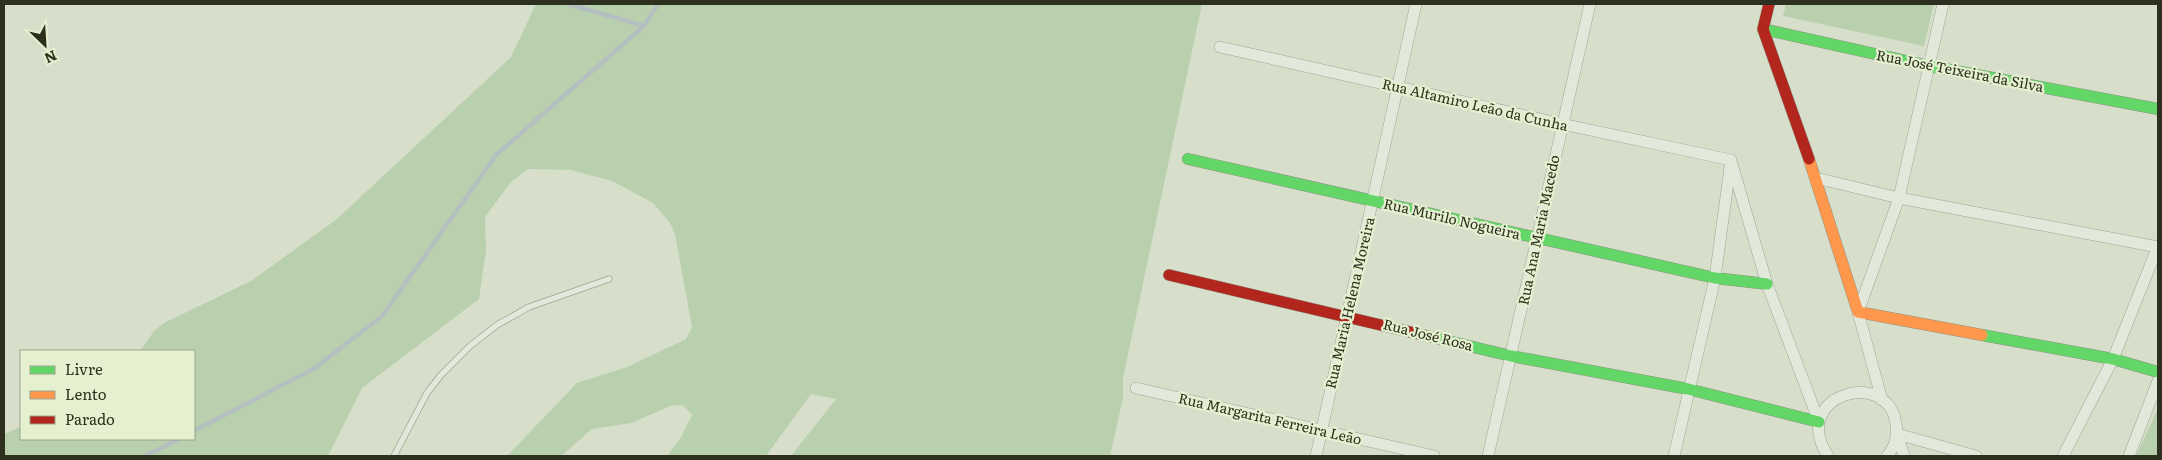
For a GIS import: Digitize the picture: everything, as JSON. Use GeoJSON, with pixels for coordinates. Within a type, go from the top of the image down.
{"type":"FeatureCollection","features":[{"type":"Feature","properties":{"kind":"street","name":"Rua Maria Helena Moreira"},"geometry":{"type":"LineString","coordinates":[[1316,456],[1346,316],[1374,201],[1416,4]]}},
{"type":"Feature","properties":{"kind":"street","name":"Rua Ana Maria Macedo"},"geometry":{"type":"LineString","coordinates":[[1488,456],[1590,4]]}},
{"type":"Feature","properties":{"kind":"street"},"geometry":{"type":"LineString","coordinates":[[1768,4],[1763,29],[1816,178],[1858,312],[1882,400]]}},
{"type":"Feature","properties":{"kind":"street"},"geometry":{"type":"LineString","coordinates":[[1858,312],[1899,198],[1943,4]]}},
{"type":"Feature","properties":{"kind":"street","name":"Rua José Teixeira da Silva"},"geometry":{"type":"LineString","coordinates":[[1763,29],[1929,66],[2158,109]]}},
{"type":"Feature","properties":{"kind":"street","name":"Rua Altamiro Leão da Cunha"},"geometry":{"type":"LineString","coordinates":[[1220,47],[1398,88],[1731,160]]}},
{"type":"Feature","properties":{"kind":"street","name":"Rua Murilo Nogueira"},"geometry":{"type":"LineString","coordinates":[[1188,159],[1715,278],[1767,284]]}},
{"type":"Feature","properties":{"kind":"street"},"geometry":{"type":"LineString","coordinates":[[1674,456],[1715,278],[1731,160]]}},
{"type":"Feature","properties":{"kind":"street"},"geometry":{"type":"LineString","coordinates":[[1731,160],[1767,284],[1819,422]]}},
{"type":"Feature","properties":{"kind":"street"},"geometry":{"type":"LineString","coordinates":[[1816,178],[1899,198],[2158,246],[2113,358],[2063,456]]}},
{"type":"Feature","properties":{"kind":"street","name":"Rua José Rosa"},"geometry":{"type":"LineString","coordinates":[[1169,275],[1512,356],[1688,389],[1819,422]]}},
{"type":"Feature","properties":{"kind":"street"},"geometry":{"type":"LineString","coordinates":[[1858,312],[2113,358],[2158,372]]}},
{"type":"Feature","properties":{"kind":"street"},"geometry":{"type":"LineString","coordinates":[[2129,456],[2158,381]]}},
{"type":"Feature","properties":{"kind":"street","name":"Rua Margarita Ferreira Leão"},"geometry":{"type":"LineString","coordinates":[[1136,388],[1434,456]]}},
{"type":"Feature","properties":{"kind":"street"},"geometry":{"type":"LineString","coordinates":[[1828,456],[1821,446],[1818,434],[1819,422],[1825,408],[1837,397],[1852,391],[1868,392],[1882,400],[1891,409],[1896,421],[1897,434],[1904,456]]}},
{"type":"Feature","properties":{"kind":"street"},"geometry":{"type":"LineString","coordinates":[[1887,456],[1894,445],[1897,434]]}},
{"type":"Feature","properties":{"kind":"street"},"geometry":{"type":"LineString","coordinates":[[1897,434],[1976,456]]}},
{"type":"Feature","properties":{"kind":"lane"},"geometry":{"type":"LineString","coordinates":[[394,456],[427,393],[441,375],[470,346],[497,325],[529,307],[609,279]]}},
{"type":"Feature","properties":{"kind":"green space"},"geometry":{"type":"Polygon","coordinates":[[[536,4],[1202,4],[1123,378],[1123,398],[1110,456],[791,456],[836,399],[811,394],[766,456],[667,456],[680,439],[692,415],[683,405],[670,406],[632,423],[592,429],[561,456],[507,456],[577,383],[627,367],[686,339],[692,327],[675,234],[670,223],[653,203],[612,181],[571,170],[528,169],[511,182],[485,217],[486,250],[479,299],[362,388],[328,456],[4,456],[4,434],[20,427],[20,440],[195,440],[195,350],[141,350],[154,331],[164,323],[251,281],[337,219],[511,57],[536,4]]]}},
{"type":"Feature","properties":{"kind":"green space"},"geometry":{"type":"Polygon","coordinates":[[[1786,4],[1934,4],[1924,46],[1783,16],[1786,4]]]}},
{"type":"Feature","properties":{"kind":"green space"},"geometry":{"type":"Polygon","coordinates":[[[2158,408],[2158,456],[2136,456],[2158,408]]]}},
{"type":"Feature","properties":{"kind":"waterway"},"geometry":{"type":"LineString","coordinates":[[568,4],[644,26]]}},
{"type":"Feature","properties":{"kind":"waterway"},"geometry":{"type":"LineString","coordinates":[[195,430],[315,368],[382,316],[497,154],[644,26],[658,4]]}},
{"type":"Feature","properties":{"kind":"waterway"},"geometry":{"type":"LineString","coordinates":[[145,456],[177,440]]}},
{"type":"Feature","properties":{"kind":"traffic: fast"},"geometry":{"type":"LineString","coordinates":[[1763,29],[1929,66],[2158,109]]}},
{"type":"Feature","properties":{"kind":"traffic: fast"},"geometry":{"type":"LineString","coordinates":[[1188,159],[1715,278],[1767,284]]}},
{"type":"Feature","properties":{"kind":"traffic: fast"},"geometry":{"type":"LineString","coordinates":[[1423,335],[1511,356],[1688,389],[1819,422]]}},
{"type":"Feature","properties":{"kind":"traffic: fast"},"geometry":{"type":"LineString","coordinates":[[1982,335],[2113,359],[2158,372]]}},
{"type":"Feature","properties":{"kind":"traffic: slow"},"geometry":{"type":"LineString","coordinates":[[1809,159],[1858,312],[1982,335]]}},
{"type":"Feature","properties":{"kind":"traffic: jam"},"geometry":{"type":"LineString","coordinates":[[1769,4],[1763,29],[1809,159]]}},
{"type":"Feature","properties":{"kind":"traffic: jam"},"geometry":{"type":"LineString","coordinates":[[1169,275],[1423,335]]}}]}
